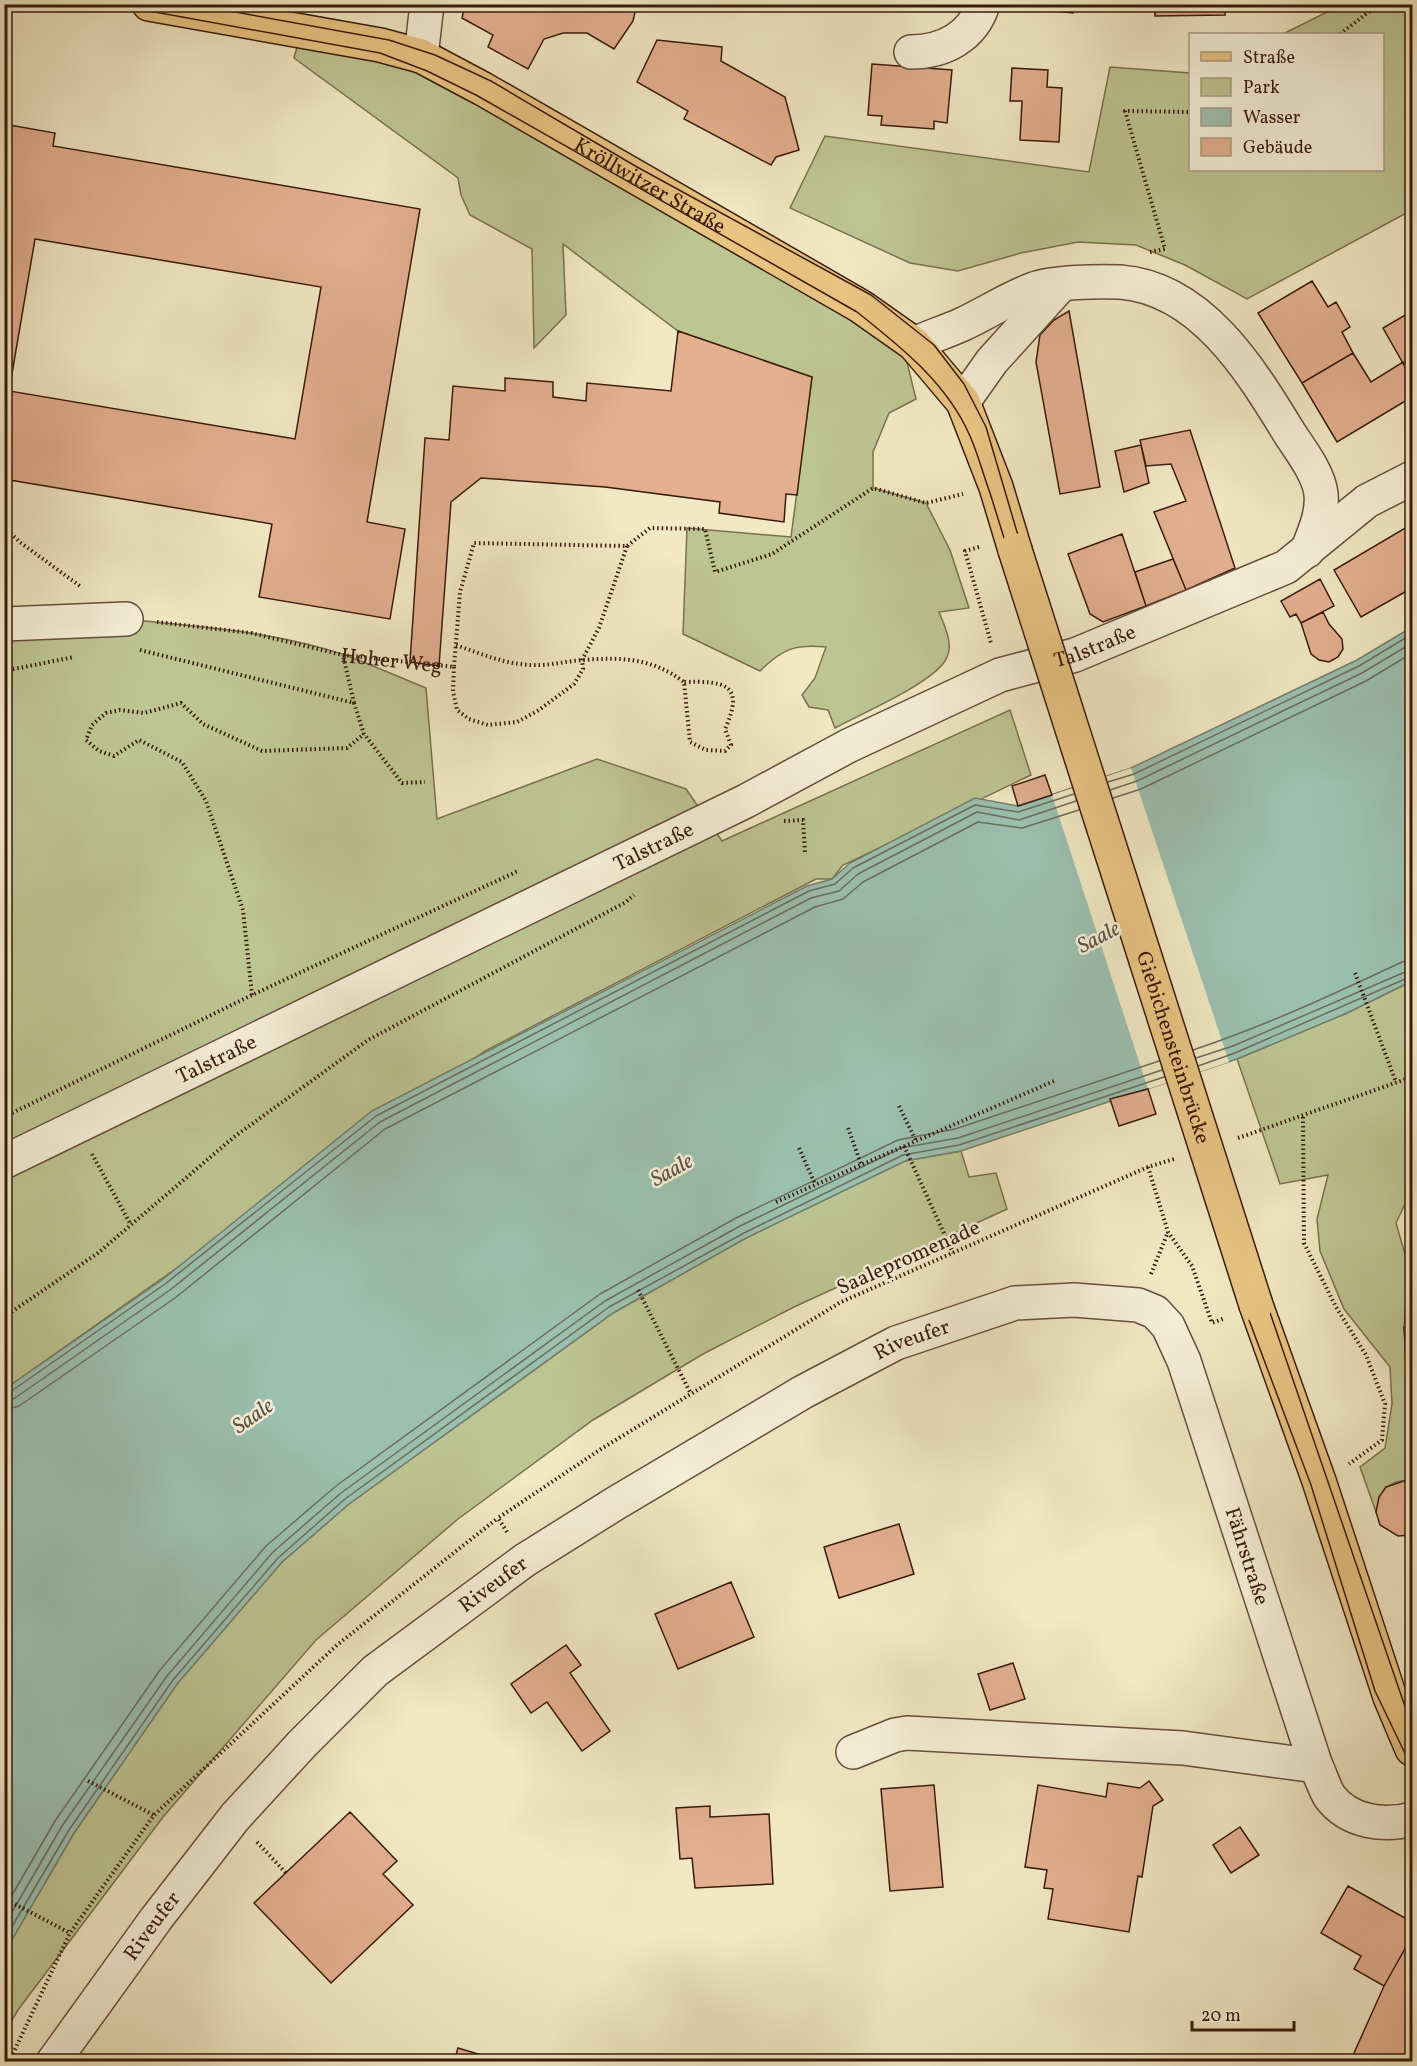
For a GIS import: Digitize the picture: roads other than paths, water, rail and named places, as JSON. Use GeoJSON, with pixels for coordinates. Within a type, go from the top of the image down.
{"type":"FeatureCollection","features":[{"type":"Feature","properties":{"kind":"main road","name":"Kröllwitzer Straße"},"geometry":{"type":"LineString","coordinates":[[149,4],[380,45],[421,56],[860,306],[914,344],[963,402],[996,487],[1014,544]]}},
{"type":"Feature","properties":{"kind":"main road","name":"Giebichensteinbrücke"},"geometry":{"type":"LineString","coordinates":[[1014,544],[1256,1305],[1319,1481],[1390,1696],[1413,1749]]}},
{"type":"Feature","properties":{"kind":"street"},"geometry":{"type":"LineString","coordinates":[[421,56],[427,4]]}},
{"type":"Feature","properties":{"kind":"street"},"geometry":{"type":"LineString","coordinates":[[911,52],[929,52],[948,45],[967,32],[978,20],[983,4]]}},
{"type":"Feature","properties":{"kind":"street"},"geometry":{"type":"LineString","coordinates":[[914,344],[958,326],[1036,288],[1085,282],[1122,282],[1153,289],[1186,307],[1220,334],[1263,390],[1308,462],[1321,493],[1320,518],[1307,551]]}},
{"type":"Feature","properties":{"kind":"street"},"geometry":{"type":"LineString","coordinates":[[963,402],[992,361],[1060,286]]}},
{"type":"Feature","properties":{"kind":"street","name":"Talstraße"},"geometry":{"type":"LineString","coordinates":[[4,1162],[746,801],[848,746],[999,675],[1075,655],[1286,567],[1367,501],[1413,478]]}},
{"type":"Feature","properties":{"kind":"street"},"geometry":{"type":"LineString","coordinates":[[4,624],[126,619]]}},
{"type":"Feature","properties":{"kind":"street","name":"Fährstraße"},"geometry":{"type":"LineString","coordinates":[[1074,1300],[1138,1305],[1155,1312],[1168,1326],[1184,1361],[1316,1766],[1330,1796],[1346,1812],[1369,1820],[1393,1824],[1413,1819]]}},
{"type":"Feature","properties":{"kind":"street","name":"Riveufer"},"geometry":{"type":"LineString","coordinates":[[53,2061],[156,1919],[235,1817],[375,1671],[525,1560],[802,1392],[896,1343],[1015,1304],[1074,1300]]}},
{"type":"Feature","properties":{"kind":"street"},"geometry":{"type":"LineString","coordinates":[[853,1752],[895,1735],[907,1733],[1183,1748],[1316,1766]]}},
{"type":"Feature","properties":{"kind":"water","name":"Saale"},"geometry":{"type":"Polygon","coordinates":[[[1412,627],[1412,981],[1347,1013],[1237,1059],[961,1151],[905,1161],[746,1238],[613,1313],[349,1504],[282,1562],[177,1684],[74,1833],[5,1952],[5,1389],[162,1280],[372,1111],[807,886],[832,879],[850,863],[975,798],[1018,806],[1131,768],[1357,660],[1412,627]]]}},
{"type":"Feature","properties":{"kind":"tram line"},"geometry":{"type":"LineString","coordinates":[[111,4],[380,53],[427,71],[476,95],[857,312],[921,367],[949,399],[970,436],[990,493],[1243,1304],[1311,1485],[1375,1691],[1412,1768]]}},
{"type":"Feature","properties":{"kind":"tram line"},"geometry":{"type":"LineString","coordinates":[[191,4],[389,40],[435,55],[491,81],[637,167],[871,295],[934,345],[964,384],[986,427],[1038,603],[1266,1301],[1412,1727]]}}]}
